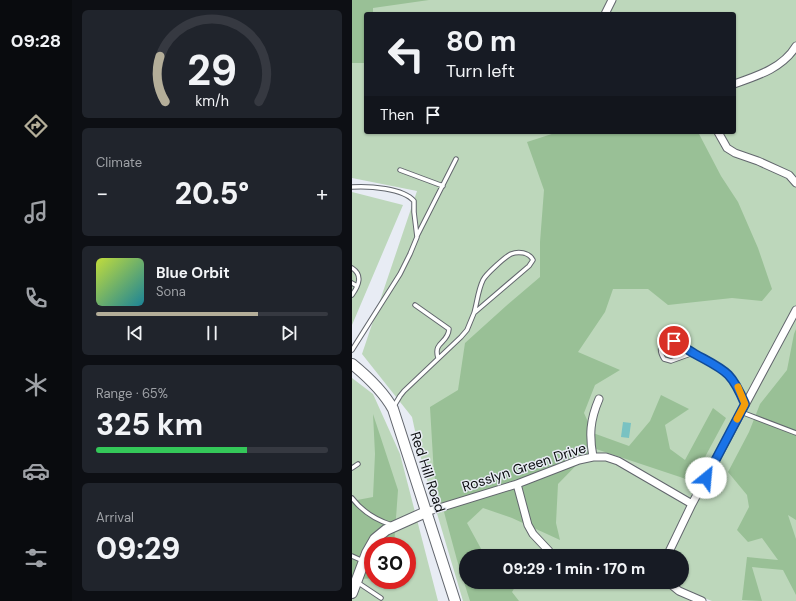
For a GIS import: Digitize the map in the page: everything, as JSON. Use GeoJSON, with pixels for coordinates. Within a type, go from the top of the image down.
{"type":"FeatureCollection","features":[{"type":"Feature","properties":{"kind":"main road","name":"Red Hill Road"},"geometry":{"type":"LineString","coordinates":[[352,364],[366,375],[390,405],[456,601]]}},
{"type":"Feature","properties":{"kind":"main road"},"geometry":{"type":"LineString","coordinates":[[377,537],[386,530],[426,512]]}},
{"type":"Feature","properties":{"kind":"main road"},"geometry":{"type":"LineString","coordinates":[[352,593],[364,561]]}},
{"type":"Feature","properties":{"kind":"street"},"geometry":{"type":"LineString","coordinates":[[606,12],[612,0]]}},
{"type":"Feature","properties":{"kind":"street"},"geometry":{"type":"LineString","coordinates":[[736,83],[771,69],[783,61],[796,46]]}},
{"type":"Feature","properties":{"kind":"street"},"geometry":{"type":"LineString","coordinates":[[719,134],[727,148],[734,153],[758,161],[795,181]]}},
{"type":"Feature","properties":{"kind":"street"},"geometry":{"type":"LineString","coordinates":[[670,549],[692,504],[796,310]]}},
{"type":"Feature","properties":{"kind":"street"},"geometry":{"type":"LineString","coordinates":[[593,457],[590,439],[591,422],[599,399]]}},
{"type":"Feature","properties":{"kind":"street","name":"Rosslyn Green Drive"},"geometry":{"type":"LineString","coordinates":[[426,512],[516,484],[580,460],[593,457],[606,457],[618,461],[692,504]]}},
{"type":"Feature","properties":{"kind":"street"},"geometry":{"type":"LineString","coordinates":[[516,484],[528,525],[533,534],[547,549]]}},
{"type":"Feature","properties":{"kind":"street"},"geometry":{"type":"LineString","coordinates":[[677,589],[700,601]]}},
{"type":"Feature","properties":{"kind":"lane"},"geometry":{"type":"LineString","coordinates":[[352,350],[400,274],[456,159]]}},
{"type":"Feature","properties":{"kind":"lane"},"geometry":{"type":"LineString","coordinates":[[400,170],[443,186]]}},
{"type":"Feature","properties":{"kind":"lane"},"geometry":{"type":"LineString","coordinates":[[352,187],[362,186],[389,190],[411,197],[414,201],[417,237]]}},
{"type":"Feature","properties":{"kind":"lane"},"geometry":{"type":"LineString","coordinates":[[390,405],[467,330],[474,314],[479,292],[485,277],[512,254],[523,253],[531,256],[533,260],[529,266],[474,314]]}},
{"type":"Feature","properties":{"kind":"lane"},"geometry":{"type":"LineString","coordinates":[[352,268],[356,270],[360,277],[352,295]]}},
{"type":"Feature","properties":{"kind":"lane"},"geometry":{"type":"LineString","coordinates":[[352,283],[357,286]]}},
{"type":"Feature","properties":{"kind":"lane"},"geometry":{"type":"LineString","coordinates":[[415,305],[449,329],[448,334],[437,347],[436,351],[438,358]]}},
{"type":"Feature","properties":{"kind":"lane"},"geometry":{"type":"LineString","coordinates":[[693,353],[671,361],[664,359],[660,352],[661,346],[664,343],[674,341],[693,353],[719,366],[728,373],[737,386],[745,404]]}},
{"type":"Feature","properties":{"kind":"lane"},"geometry":{"type":"LineString","coordinates":[[741,412],[796,433]]}},
{"type":"Feature","properties":{"kind":"lane"},"geometry":{"type":"LineString","coordinates":[[352,468],[358,464]]}},
{"type":"Feature","properties":{"kind":"lane"},"geometry":{"type":"LineString","coordinates":[[352,498],[358,506],[375,518],[395,526]]}},
{"type":"Feature","properties":{"kind":"lane"},"geometry":{"type":"LineString","coordinates":[[352,556],[364,561]]}},
{"type":"Feature","properties":{"kind":"lane"},"geometry":{"type":"LineString","coordinates":[[356,582],[381,598]]}},
{"type":"Feature","properties":{"kind":"green space"},"geometry":{"type":"Polygon","coordinates":[[[352,0],[796,0],[796,601],[712,601],[704,598],[703,601],[463,601],[459,589],[689,589],[689,549],[459,549],[459,588],[422,463],[412,417],[362,354],[417,191],[352,178],[352,0]]]}},
{"type":"Feature","properties":{"kind":"green space"},"geometry":{"type":"Polygon","coordinates":[[[352,0],[429,0],[373,8],[373,12],[364,12],[364,63],[352,63],[352,0]]]}},
{"type":"Feature","properties":{"kind":"green space"},"geometry":{"type":"Polygon","coordinates":[[[552,134],[699,134],[721,176],[738,202],[758,248],[772,289],[762,301],[732,298],[668,305],[648,289],[613,289],[605,312],[578,352],[620,370],[595,385],[584,413],[593,433],[629,446],[650,421],[661,395],[689,409],[665,425],[670,449],[685,460],[713,408],[726,418],[692,481],[593,448],[558,484],[556,523],[560,540],[512,518],[483,508],[467,523],[481,549],[459,549],[459,566],[434,475],[430,407],[458,390],[465,343],[540,277],[540,242],[544,190],[527,142],[552,134]]]}},
{"type":"Feature","properties":{"kind":"green space"},"geometry":{"type":"Polygon","coordinates":[[[352,192],[403,205],[352,325],[352,192]]]}},
{"type":"Feature","properties":{"kind":"green space"},"geometry":{"type":"Polygon","coordinates":[[[796,329],[796,520],[788,515],[796,539],[796,595],[783,570],[752,567],[762,601],[742,600],[747,557],[778,560],[762,538],[748,542],[737,530],[749,507],[747,495],[728,472],[749,432],[760,404],[787,370],[796,329]]]}},
{"type":"Feature","properties":{"kind":"green space"},"geometry":{"type":"Polygon","coordinates":[[[352,378],[373,394],[400,454],[438,601],[352,601],[352,378]]]}},
{"type":"Feature","properties":{"kind":"green space"},"geometry":{"type":"Polygon","coordinates":[[[373,414],[398,490],[395,537],[364,537],[364,579],[352,580],[352,501],[373,497],[375,454],[373,414]]]}},
{"type":"Feature","properties":{"kind":"green space"},"geometry":{"type":"Polygon","coordinates":[[[466,589],[514,589],[512,592],[519,601],[470,601],[466,589]]]}},
{"type":"Feature","properties":{"kind":"water"},"geometry":{"type":"Polygon","coordinates":[[[623,422],[631,423],[629,438],[621,437],[623,422]]]}},
{"type":"Feature","properties":{"kind":"slow traffic"},"geometry":{"type":"LineString","coordinates":[[737,419],[745,404],[738,387]]}},
{"type":"Feature","properties":{"kind":"route"},"geometry":{"type":"LineString","coordinates":[[674,341],[693,353],[719,366],[728,373],[737,386],[745,404],[706,478]]}}]}
